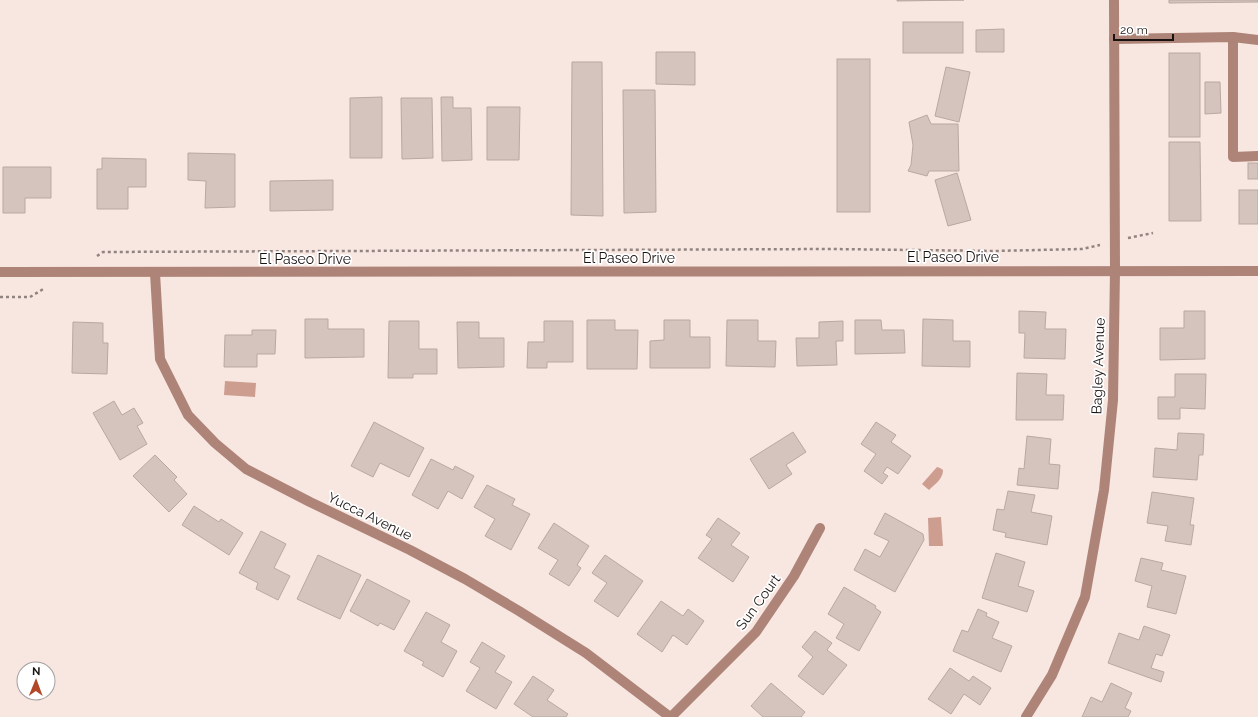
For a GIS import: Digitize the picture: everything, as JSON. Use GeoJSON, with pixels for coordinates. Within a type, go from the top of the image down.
{"type":"FeatureCollection","features":[{"type":"Feature","properties":{"kind":"street","name":"Bagley Avenue"},"geometry":{"type":"LineString","coordinates":[[1026,717],[1052,675],[1085,597],[1104,490],[1113,400],[1115,271],[1114,0]]}},
{"type":"Feature","properties":{"kind":"street"},"geometry":{"type":"LineString","coordinates":[[1233,37],[1233,157],[1258,156]]}},
{"type":"Feature","properties":{"kind":"street"},"geometry":{"type":"LineString","coordinates":[[1114,39],[1233,37],[1258,40]]}},
{"type":"Feature","properties":{"kind":"street","name":"El Paseo Drive"},"geometry":{"type":"LineString","coordinates":[[0,272],[1258,271]]}},
{"type":"Feature","properties":{"kind":"street","name":"Yucca Avenue"},"geometry":{"type":"LineString","coordinates":[[155,273],[160,360],[188,415],[215,443],[246,469],[310,502],[410,550],[465,579],[519,611],[586,653],[670,717]]}},
{"type":"Feature","properties":{"kind":"street","name":"Sun Court"},"geometry":{"type":"LineString","coordinates":[[670,717],[756,632],[794,576],[820,528]]}},
{"type":"Feature","properties":{"kind":"path"},"geometry":{"type":"LineString","coordinates":[[96,256],[103,252],[839,249],[994,251],[1082,249],[1153,233]]}},
{"type":"Feature","properties":{"kind":"path"},"geometry":{"type":"LineString","coordinates":[[0,297],[30,297],[69,273]]}},
{"type":"Feature","properties":{"kind":"shaded area"},"geometry":{"type":"Polygon","coordinates":[[[225,381],[256,383],[255,397],[224,395],[225,381]]]}},
{"type":"Feature","properties":{"kind":"shaded area"},"geometry":{"type":"Polygon","coordinates":[[[937,467],[943,470],[942,476],[929,490],[922,484],[937,467]]]}},
{"type":"Feature","properties":{"kind":"shaded area"},"geometry":{"type":"Polygon","coordinates":[[[941,517],[943,546],[929,546],[928,518],[941,517]]]}},
{"type":"Feature","properties":{"kind":"building"},"geometry":{"type":"Polygon","coordinates":[[[897,0],[964,0],[897,1],[897,0]]]}},
{"type":"Feature","properties":{"kind":"building"},"geometry":{"type":"Polygon","coordinates":[[[1169,0],[1258,0],[1258,2],[1169,3],[1169,0]]]}},
{"type":"Feature","properties":{"kind":"building"},"geometry":{"type":"Polygon","coordinates":[[[903,22],[963,22],[963,53],[903,53],[903,22]]]}},
{"type":"Feature","properties":{"kind":"building"},"geometry":{"type":"Polygon","coordinates":[[[1004,29],[1004,52],[976,52],[976,30],[1004,29]]]}},
{"type":"Feature","properties":{"kind":"building"},"geometry":{"type":"Polygon","coordinates":[[[656,52],[695,52],[695,85],[656,84],[656,52]]]}},
{"type":"Feature","properties":{"kind":"building"},"geometry":{"type":"Polygon","coordinates":[[[1169,53],[1200,53],[1200,137],[1169,137],[1169,53]]]}},
{"type":"Feature","properties":{"kind":"building"},"geometry":{"type":"Polygon","coordinates":[[[837,59],[870,59],[870,212],[837,212],[837,59]]]}},
{"type":"Feature","properties":{"kind":"building"},"geometry":{"type":"Polygon","coordinates":[[[572,62],[602,62],[603,216],[571,215],[572,62]]]}},
{"type":"Feature","properties":{"kind":"building"},"geometry":{"type":"Polygon","coordinates":[[[946,67],[970,72],[959,122],[935,116],[946,67]]]}},
{"type":"Feature","properties":{"kind":"building"},"geometry":{"type":"Polygon","coordinates":[[[1205,82],[1220,82],[1221,113],[1205,114],[1205,82]]]}},
{"type":"Feature","properties":{"kind":"building"},"geometry":{"type":"Polygon","coordinates":[[[623,90],[655,90],[656,212],[624,213],[623,90]]]}},
{"type":"Feature","properties":{"kind":"building"},"geometry":{"type":"Polygon","coordinates":[[[382,97],[382,158],[350,158],[350,98],[382,97]]]}},
{"type":"Feature","properties":{"kind":"building"},"geometry":{"type":"Polygon","coordinates":[[[441,97],[453,97],[453,108],[471,108],[472,160],[442,161],[441,97]]]}},
{"type":"Feature","properties":{"kind":"building"},"geometry":{"type":"Polygon","coordinates":[[[401,98],[432,98],[433,158],[402,159],[401,98]]]}},
{"type":"Feature","properties":{"kind":"building"},"geometry":{"type":"Polygon","coordinates":[[[487,107],[520,107],[519,160],[487,160],[487,107]]]}},
{"type":"Feature","properties":{"kind":"building"},"geometry":{"type":"Polygon","coordinates":[[[927,115],[931,124],[958,124],[959,171],[929,171],[927,176],[908,171],[911,165],[913,145],[909,122],[927,115]]]}},
{"type":"Feature","properties":{"kind":"building"},"geometry":{"type":"Polygon","coordinates":[[[1169,142],[1200,142],[1201,221],[1169,221],[1169,142]]]}},
{"type":"Feature","properties":{"kind":"building"},"geometry":{"type":"Polygon","coordinates":[[[188,153],[235,154],[235,207],[205,208],[206,181],[188,180],[188,153]]]}},
{"type":"Feature","properties":{"kind":"building"},"geometry":{"type":"Polygon","coordinates":[[[102,158],[146,159],[146,187],[128,187],[128,209],[97,209],[97,169],[102,169],[102,158]]]}},
{"type":"Feature","properties":{"kind":"building"},"geometry":{"type":"Polygon","coordinates":[[[1248,163],[1258,163],[1258,179],[1248,179],[1248,163]]]}},
{"type":"Feature","properties":{"kind":"building"},"geometry":{"type":"Polygon","coordinates":[[[3,167],[51,167],[51,198],[25,198],[25,213],[3,213],[3,167]]]}},
{"type":"Feature","properties":{"kind":"building"},"geometry":{"type":"Polygon","coordinates":[[[957,173],[971,220],[948,226],[935,180],[957,173]]]}},
{"type":"Feature","properties":{"kind":"building"},"geometry":{"type":"Polygon","coordinates":[[[333,180],[333,210],[270,211],[270,181],[333,180]]]}},
{"type":"Feature","properties":{"kind":"building"},"geometry":{"type":"Polygon","coordinates":[[[1239,190],[1258,190],[1258,224],[1239,224],[1239,190]]]}},
{"type":"Feature","properties":{"kind":"building"},"geometry":{"type":"Polygon","coordinates":[[[1019,311],[1046,312],[1045,329],[1066,329],[1065,359],[1024,358],[1025,333],[1019,333],[1019,311]]]}},
{"type":"Feature","properties":{"kind":"building"},"geometry":{"type":"Polygon","coordinates":[[[1184,311],[1205,311],[1205,359],[1160,360],[1160,328],[1184,328],[1184,311]]]}},
{"type":"Feature","properties":{"kind":"building"},"geometry":{"type":"Polygon","coordinates":[[[305,319],[328,319],[328,329],[364,329],[364,357],[305,358],[305,319]]]}},
{"type":"Feature","properties":{"kind":"building"},"geometry":{"type":"Polygon","coordinates":[[[923,319],[953,320],[953,341],[970,341],[970,367],[922,366],[923,319]]]}},
{"type":"Feature","properties":{"kind":"building"},"geometry":{"type":"Polygon","coordinates":[[[587,320],[615,320],[615,330],[638,330],[637,369],[587,369],[587,320]]]}},
{"type":"Feature","properties":{"kind":"building"},"geometry":{"type":"Polygon","coordinates":[[[664,320],[690,320],[690,337],[710,337],[710,368],[650,368],[650,341],[664,340],[664,320]]]}},
{"type":"Feature","properties":{"kind":"building"},"geometry":{"type":"Polygon","coordinates":[[[727,320],[758,320],[758,341],[776,341],[775,367],[726,366],[727,320]]]}},
{"type":"Feature","properties":{"kind":"building"},"geometry":{"type":"Polygon","coordinates":[[[855,320],[881,320],[882,330],[904,330],[905,353],[855,354],[855,320]]]}},
{"type":"Feature","properties":{"kind":"building"},"geometry":{"type":"Polygon","coordinates":[[[389,321],[419,321],[419,349],[437,349],[437,374],[413,374],[413,378],[388,378],[389,321]]]}},
{"type":"Feature","properties":{"kind":"building"},"geometry":{"type":"Polygon","coordinates":[[[544,321],[573,321],[573,362],[547,362],[547,368],[527,368],[528,342],[544,342],[544,321]]]}},
{"type":"Feature","properties":{"kind":"building"},"geometry":{"type":"Polygon","coordinates":[[[843,321],[843,341],[836,341],[837,365],[797,366],[796,338],[819,338],[819,322],[843,321]]]}},
{"type":"Feature","properties":{"kind":"building"},"geometry":{"type":"Polygon","coordinates":[[[73,322],[103,323],[103,343],[108,343],[107,374],[72,373],[73,322]]]}},
{"type":"Feature","properties":{"kind":"building"},"geometry":{"type":"Polygon","coordinates":[[[457,322],[479,322],[479,338],[504,338],[504,367],[458,368],[457,322]]]}},
{"type":"Feature","properties":{"kind":"building"},"geometry":{"type":"Polygon","coordinates":[[[252,330],[276,330],[275,354],[257,354],[257,367],[224,367],[225,335],[252,335],[252,330]]]}},
{"type":"Feature","properties":{"kind":"building"},"geometry":{"type":"Polygon","coordinates":[[[1017,373],[1047,374],[1046,395],[1064,395],[1063,420],[1016,420],[1017,373]]]}},
{"type":"Feature","properties":{"kind":"building"},"geometry":{"type":"Polygon","coordinates":[[[1175,374],[1206,374],[1205,409],[1180,408],[1180,419],[1158,419],[1158,397],[1175,397],[1175,374]]]}},
{"type":"Feature","properties":{"kind":"building"},"geometry":{"type":"Polygon","coordinates":[[[114,401],[122,415],[134,408],[143,423],[137,426],[147,444],[120,460],[93,413],[114,401]]]}},
{"type":"Feature","properties":{"kind":"building"},"geometry":{"type":"Polygon","coordinates":[[[374,422],[424,448],[409,477],[380,463],[373,477],[351,466],[374,422]]]}},
{"type":"Feature","properties":{"kind":"building"},"geometry":{"type":"Polygon","coordinates":[[[876,422],[896,435],[891,442],[911,456],[898,474],[887,467],[883,473],[888,476],[882,484],[864,471],[876,454],[861,444],[876,422]]]}},
{"type":"Feature","properties":{"kind":"building"},"geometry":{"type":"Polygon","coordinates":[[[793,432],[806,452],[786,465],[792,474],[769,489],[750,459],[793,432]]]}},
{"type":"Feature","properties":{"kind":"building"},"geometry":{"type":"Polygon","coordinates":[[[1178,433],[1204,434],[1203,455],[1199,455],[1197,480],[1153,477],[1155,448],[1177,450],[1178,433]]]}},
{"type":"Feature","properties":{"kind":"building"},"geometry":{"type":"Polygon","coordinates":[[[1027,436],[1051,439],[1049,464],[1060,465],[1058,489],[1017,485],[1019,468],[1024,469],[1027,436]]]}},
{"type":"Feature","properties":{"kind":"building"},"geometry":{"type":"Polygon","coordinates":[[[155,455],[177,477],[174,480],[187,494],[169,512],[133,476],[155,455]]]}},
{"type":"Feature","properties":{"kind":"building"},"geometry":{"type":"Polygon","coordinates":[[[431,459],[453,470],[455,466],[474,476],[462,499],[448,491],[438,509],[412,495],[431,459]]]}},
{"type":"Feature","properties":{"kind":"building"},"geometry":{"type":"Polygon","coordinates":[[[487,485],[515,499],[512,505],[530,514],[511,550],[485,536],[495,519],[474,507],[487,485]]]}},
{"type":"Feature","properties":{"kind":"building"},"geometry":{"type":"Polygon","coordinates":[[[1008,491],[1035,495],[1031,512],[1052,516],[1047,545],[1005,537],[1006,533],[993,530],[997,509],[1004,510],[1008,491]]]}},
{"type":"Feature","properties":{"kind":"building"},"geometry":{"type":"Polygon","coordinates":[[[1152,492],[1194,498],[1190,525],[1194,525],[1191,545],[1165,541],[1168,526],[1147,523],[1152,492]]]}},
{"type":"Feature","properties":{"kind":"building"},"geometry":{"type":"Polygon","coordinates":[[[194,506],[219,522],[221,519],[243,533],[229,555],[182,525],[194,506]]]}},
{"type":"Feature","properties":{"kind":"building"},"geometry":{"type":"Polygon","coordinates":[[[885,513],[923,534],[924,540],[895,592],[854,570],[865,549],[880,557],[889,541],[874,534],[885,513]]]}},
{"type":"Feature","properties":{"kind":"building"},"geometry":{"type":"Polygon","coordinates":[[[718,518],[740,533],[731,545],[749,557],[733,582],[698,558],[712,539],[706,535],[718,518]]]}},
{"type":"Feature","properties":{"kind":"building"},"geometry":{"type":"Polygon","coordinates":[[[554,523],[589,546],[577,565],[581,568],[569,586],[549,574],[558,560],[538,548],[554,523]]]}},
{"type":"Feature","properties":{"kind":"building"},"geometry":{"type":"Polygon","coordinates":[[[261,531],[286,544],[274,568],[290,576],[278,600],[256,589],[258,583],[239,573],[261,531]]]}},
{"type":"Feature","properties":{"kind":"building"},"geometry":{"type":"Polygon","coordinates":[[[996,553],[1025,562],[1018,586],[1034,591],[1027,612],[982,598],[996,553]]]}},
{"type":"Feature","properties":{"kind":"building"},"geometry":{"type":"Polygon","coordinates":[[[318,555],[361,575],[340,619],[297,599],[318,555]]]}},
{"type":"Feature","properties":{"kind":"building"},"geometry":{"type":"Polygon","coordinates":[[[605,555],[643,581],[618,617],[594,601],[607,583],[592,573],[605,555]]]}},
{"type":"Feature","properties":{"kind":"building"},"geometry":{"type":"Polygon","coordinates":[[[1141,558],[1163,563],[1161,570],[1186,576],[1176,614],[1147,607],[1152,586],[1135,581],[1141,558]]]}},
{"type":"Feature","properties":{"kind":"building"},"geometry":{"type":"Polygon","coordinates":[[[367,579],[410,601],[394,630],[380,623],[378,626],[350,611],[367,579]]]}},
{"type":"Feature","properties":{"kind":"building"},"geometry":{"type":"Polygon","coordinates":[[[844,587],[876,606],[875,608],[881,612],[859,651],[836,638],[844,624],[828,614],[844,587]]]}},
{"type":"Feature","properties":{"kind":"building"},"geometry":{"type":"Polygon","coordinates":[[[661,601],[683,616],[688,609],[704,621],[687,645],[673,635],[662,652],[637,634],[661,601]]]}},
{"type":"Feature","properties":{"kind":"building"},"geometry":{"type":"Polygon","coordinates":[[[978,609],[987,613],[986,616],[999,622],[992,638],[1012,646],[1001,672],[953,651],[962,630],[968,632],[978,609]]]}},
{"type":"Feature","properties":{"kind":"building"},"geometry":{"type":"Polygon","coordinates":[[[426,612],[450,625],[441,642],[457,651],[443,677],[422,665],[424,662],[404,651],[426,612]]]}},
{"type":"Feature","properties":{"kind":"building"},"geometry":{"type":"Polygon","coordinates":[[[1144,626],[1170,635],[1162,656],[1156,654],[1151,668],[1164,672],[1161,682],[1108,663],[1119,633],[1139,640],[1144,626]]]}},
{"type":"Feature","properties":{"kind":"building"},"geometry":{"type":"Polygon","coordinates":[[[815,631],[832,643],[827,650],[847,665],[823,695],[798,676],[813,657],[802,647],[815,631]]]}},
{"type":"Feature","properties":{"kind":"building"},"geometry":{"type":"Polygon","coordinates":[[[482,642],[505,656],[495,672],[512,682],[496,709],[466,691],[480,668],[470,662],[482,642]]]}},
{"type":"Feature","properties":{"kind":"building"},"geometry":{"type":"Polygon","coordinates":[[[950,668],[969,681],[973,676],[991,688],[980,705],[964,694],[951,714],[928,699],[950,668]]]}},
{"type":"Feature","properties":{"kind":"building"},"geometry":{"type":"Polygon","coordinates":[[[533,676],[554,690],[547,700],[568,714],[566,717],[533,717],[514,704],[533,676]]]}},
{"type":"Feature","properties":{"kind":"building"},"geometry":{"type":"Polygon","coordinates":[[[771,683],[805,712],[801,717],[763,717],[751,706],[771,683]]]}},
{"type":"Feature","properties":{"kind":"building"},"geometry":{"type":"Polygon","coordinates":[[[1111,683],[1132,693],[1125,708],[1131,711],[1128,717],[1082,717],[1091,697],[1102,702],[1111,683]]]}}]}
